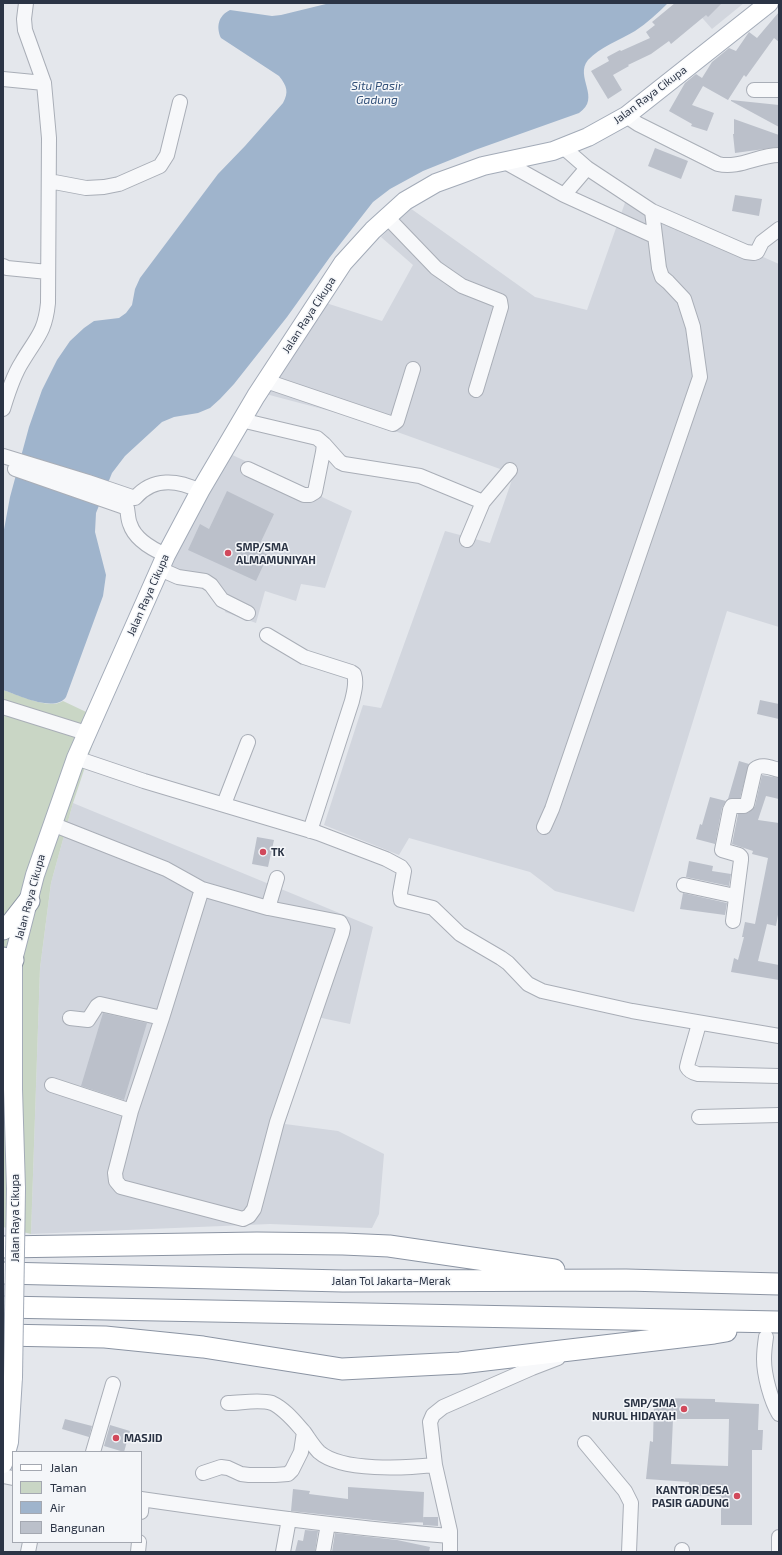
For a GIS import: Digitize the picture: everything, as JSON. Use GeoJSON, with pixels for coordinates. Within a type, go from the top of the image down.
{"type":"FeatureCollection","features":[{"type":"Feature","properties":{"kind":"highway"},"geometry":{"type":"LineString","coordinates":[[3,929],[11,924],[29,901]]}},
{"type":"Feature","properties":{"kind":"highway"},"geometry":{"type":"LineString","coordinates":[[3,1247],[90,1247],[257,1243],[389,1246],[626,1280]]}},
{"type":"Feature","properties":{"kind":"highway","name":"Jalan Tol Jakarta–Merak"},"geometry":{"type":"LineString","coordinates":[[3,1273],[343,1281],[626,1280],[779,1284]]}},
{"type":"Feature","properties":{"kind":"highway"},"geometry":{"type":"LineString","coordinates":[[3,1307],[770,1327]]}},
{"type":"Feature","properties":{"kind":"highway"},"geometry":{"type":"LineString","coordinates":[[3,1335],[106,1337],[203,1347],[342,1369],[460,1363],[770,1327]]}},
{"type":"Feature","properties":{"kind":"main road","name":"Jalan Raya Cikupa"},"geometry":{"type":"LineString","coordinates":[[3,1464],[9,1442],[13,1377],[16,1189],[8,959],[29,901],[35,875],[52,824],[86,733],[163,562],[200,491],[241,420],[343,263],[386,216],[405,201],[427,188],[483,166],[553,151],[588,137],[626,116],[769,3]]}},
{"type":"Feature","properties":{"kind":"street"},"geometry":{"type":"LineString","coordinates":[[3,409],[10,386],[21,362],[42,332],[47,310],[49,138],[44,83],[25,30],[24,18],[26,3]]}},
{"type":"Feature","properties":{"kind":"street"},"geometry":{"type":"LineString","coordinates":[[3,78],[44,83]]}},
{"type":"Feature","properties":{"kind":"street"},"geometry":{"type":"LineString","coordinates":[[754,90],[779,90]]}},
{"type":"Feature","properties":{"kind":"street"},"geometry":{"type":"LineString","coordinates":[[49,181],[86,188],[104,187],[119,184],[160,166],[167,155],[180,102]]}},
{"type":"Feature","properties":{"kind":"street"},"geometry":{"type":"LineString","coordinates":[[626,116],[698,154],[725,166],[735,166],[767,156],[779,155]]}},
{"type":"Feature","properties":{"kind":"street"},"geometry":{"type":"LineString","coordinates":[[563,147],[586,168],[652,211],[746,252],[757,252],[762,242],[779,229]]}},
{"type":"Feature","properties":{"kind":"street"},"geometry":{"type":"LineString","coordinates":[[505,162],[564,195],[654,236]]}},
{"type":"Feature","properties":{"kind":"street"},"geometry":{"type":"LineString","coordinates":[[564,195],[586,168]]}},
{"type":"Feature","properties":{"kind":"street"},"geometry":{"type":"LineString","coordinates":[[544,827],[658,502],[700,377],[693,327],[684,299],[662,277],[659,268],[652,211]]}},
{"type":"Feature","properties":{"kind":"street"},"geometry":{"type":"LineString","coordinates":[[386,216],[436,268],[462,286],[500,301],[501,306],[476,390]]}},
{"type":"Feature","properties":{"kind":"street"},"geometry":{"type":"LineString","coordinates":[[3,266],[48,272]]}},
{"type":"Feature","properties":{"kind":"street"},"geometry":{"type":"LineString","coordinates":[[266,381],[393,424],[397,421],[413,369]]}},
{"type":"Feature","properties":{"kind":"street"},"geometry":{"type":"LineString","coordinates":[[241,420],[317,438],[340,462],[344,464],[420,476],[483,502]]}},
{"type":"Feature","properties":{"kind":"street"},"geometry":{"type":"LineString","coordinates":[[248,470],[304,495],[310,495],[315,492],[324,452],[324,444]]}},
{"type":"Feature","properties":{"kind":"street"},"geometry":{"type":"LineString","coordinates":[[3,456],[88,482],[131,503]]}},
{"type":"Feature","properties":{"kind":"street"},"geometry":{"type":"LineString","coordinates":[[3,465],[131,503]]}},
{"type":"Feature","properties":{"kind":"street"},"geometry":{"type":"LineString","coordinates":[[467,540],[483,502],[510,470]]}},
{"type":"Feature","properties":{"kind":"street"},"geometry":{"type":"LineString","coordinates":[[200,491],[187,485],[173,482],[157,484],[141,492],[131,503],[130,525],[135,534],[153,550],[178,577],[206,581],[222,600],[248,613]]}},
{"type":"Feature","properties":{"kind":"street"},"geometry":{"type":"LineString","coordinates":[[267,635],[304,657],[351,672],[355,677],[355,688],[352,701],[310,830]]}},
{"type":"Feature","properties":{"kind":"street"},"geometry":{"type":"LineString","coordinates":[[3,707],[86,733]]}},
{"type":"Feature","properties":{"kind":"street"},"geometry":{"type":"LineString","coordinates":[[224,804],[248,742]]}},
{"type":"Feature","properties":{"kind":"street"},"geometry":{"type":"LineString","coordinates":[[76,758],[144,781],[310,830],[386,859],[401,867],[404,871],[400,893],[401,900],[433,908],[460,934],[504,960],[534,988],[632,1011],[779,1036]]}},
{"type":"Feature","properties":{"kind":"street"},"geometry":{"type":"LineString","coordinates":[[733,921],[741,857],[722,850],[730,810],[732,806],[744,806],[747,804],[755,769],[758,766],[779,770]]}},
{"type":"Feature","properties":{"kind":"street"},"geometry":{"type":"LineString","coordinates":[[52,824],[166,869],[202,889],[268,908],[340,922],[343,928],[277,1122],[254,1209],[250,1216],[243,1219],[121,1186],[116,1181],[115,1173],[131,1111],[202,889]]}},
{"type":"Feature","properties":{"kind":"street"},"geometry":{"type":"LineString","coordinates":[[268,908],[278,878]]}},
{"type":"Feature","properties":{"kind":"street"},"geometry":{"type":"LineString","coordinates":[[684,885],[735,896]]}},
{"type":"Feature","properties":{"kind":"street"},"geometry":{"type":"LineString","coordinates":[[70,1018],[88,1020],[96,1006],[101,1004],[162,1018]]}},
{"type":"Feature","properties":{"kind":"street"},"geometry":{"type":"LineString","coordinates":[[699,1023],[694,1045],[688,1059],[687,1067],[690,1070],[698,1074],[779,1076]]}},
{"type":"Feature","properties":{"kind":"street"},"geometry":{"type":"LineString","coordinates":[[52,1085],[131,1111]]}},
{"type":"Feature","properties":{"kind":"street"},"geometry":{"type":"LineString","coordinates":[[699,1117],[779,1115]]}},
{"type":"Feature","properties":{"kind":"street"},"geometry":{"type":"LineString","coordinates":[[770,1327],[764,1359],[766,1376],[775,1408],[779,1414]]}},
{"type":"Feature","properties":{"kind":"street"},"geometry":{"type":"LineString","coordinates":[[450,1552],[450,1533],[435,1465],[430,1422],[433,1415],[442,1407],[580,1349]]}},
{"type":"Feature","properties":{"kind":"street"},"geometry":{"type":"LineString","coordinates":[[93,1451],[113,1384]]}},
{"type":"Feature","properties":{"kind":"street"},"geometry":{"type":"LineString","coordinates":[[228,1404],[262,1402],[271,1403],[286,1412],[320,1453],[340,1461],[378,1468],[435,1465]]}},
{"type":"Feature","properties":{"kind":"street"},"geometry":{"type":"LineString","coordinates":[[203,1473],[221,1467],[228,1468],[241,1474],[249,1475],[288,1474],[292,1470],[301,1452],[304,1432]]}},
{"type":"Feature","properties":{"kind":"street"},"geometry":{"type":"LineString","coordinates":[[585,1443],[625,1491],[630,1503],[629,1552]]}},
{"type":"Feature","properties":{"kind":"street"},"geometry":{"type":"LineString","coordinates":[[142,1504],[328,1524],[450,1533]]}},
{"type":"Feature","properties":{"kind":"street"},"geometry":{"type":"LineString","coordinates":[[283,1552],[289,1519]]}},
{"type":"Feature","properties":{"kind":"street"},"geometry":{"type":"LineString","coordinates":[[323,1552],[328,1524]]}},
{"type":"Feature","properties":{"kind":"street"},"geometry":{"type":"LineString","coordinates":[[778,1552],[779,1537]]}},
{"type":"Feature","properties":{"kind":"shaded area"},"geometry":{"type":"Polygon","coordinates":[[[689,3],[744,3],[712,29],[689,3]]]}},
{"type":"Feature","properties":{"kind":"shaded area"},"geometry":{"type":"Polygon","coordinates":[[[627,197],[779,264],[779,627],[727,611],[634,912],[555,891],[530,872],[409,838],[399,855],[324,825],[363,705],[381,708],[445,531],[490,543],[514,474],[364,420],[262,393],[326,303],[382,321],[413,265],[381,237],[410,208],[535,297],[587,310],[627,197]]]}},
{"type":"Feature","properties":{"kind":"shaded area"},"geometry":{"type":"Polygon","coordinates":[[[226,452],[352,511],[325,588],[301,584],[296,601],[265,591],[256,623],[225,612],[229,598],[161,573],[226,452]]]}},
{"type":"Feature","properties":{"kind":"shaded area"},"geometry":{"type":"Polygon","coordinates":[[[73,803],[373,927],[350,1024],[317,1017],[285,1124],[338,1131],[384,1154],[379,1214],[372,1228],[270,1224],[31,1234],[40,968],[51,883],[73,803]]]}},
{"type":"Feature","properties":{"kind":"green space"},"geometry":{"type":"Polygon","coordinates":[[[3,690],[42,703],[50,704],[63,701],[101,719],[73,803],[51,883],[40,968],[31,1234],[3,1227],[3,690]]]}},
{"type":"Feature","properties":{"kind":"water","name":"Situ Pasir Gadung"},"geometry":{"type":"Polygon","coordinates":[[[330,3],[668,3],[639,28],[604,47],[588,60],[584,73],[588,101],[579,113],[475,150],[423,171],[390,189],[373,202],[330,257],[287,317],[234,384],[220,399],[210,408],[198,413],[174,417],[162,422],[125,456],[112,473],[96,513],[95,532],[106,575],[103,596],[66,697],[61,701],[54,703],[45,703],[27,699],[3,690],[3,535],[10,497],[29,427],[42,390],[57,360],[70,341],[84,328],[94,321],[119,318],[126,313],[132,305],[135,289],[140,278],[218,174],[283,103],[286,96],[286,89],[279,76],[221,38],[218,26],[223,15],[230,10],[272,16],[281,15],[330,3]]]}},
{"type":"Feature","properties":{"kind":"building"},"geometry":{"type":"Polygon","coordinates":[[[675,3],[722,3],[708,17],[706,15],[671,44],[669,41],[651,54],[628,65],[629,66],[613,75],[622,90],[608,99],[591,71],[609,61],[607,57],[650,38],[646,32],[655,25],[652,22],[675,3]]]}},
{"type":"Feature","properties":{"kind":"building"},"geometry":{"type":"Polygon","coordinates":[[[779,12],[779,42],[774,38],[746,77],[744,75],[728,100],[703,86],[692,105],[714,113],[707,131],[691,126],[692,124],[669,111],[685,83],[696,74],[702,78],[712,62],[729,48],[736,51],[749,32],[757,38],[779,12]]]}},
{"type":"Feature","properties":{"kind":"building"},"geometry":{"type":"Polygon","coordinates":[[[731,101],[779,105],[779,127],[731,101]]]}},
{"type":"Feature","properties":{"kind":"building"},"geometry":{"type":"Polygon","coordinates":[[[734,119],[779,135],[779,147],[735,153],[733,134],[734,119]]]}},
{"type":"Feature","properties":{"kind":"building"},"geometry":{"type":"Polygon","coordinates":[[[655,148],[688,161],[681,179],[648,166],[655,148]]]}},
{"type":"Feature","properties":{"kind":"building"},"geometry":{"type":"Polygon","coordinates":[[[735,195],[762,199],[759,216],[732,211],[735,195]]]}},
{"type":"Feature","properties":{"kind":"building"},"geometry":{"type":"Polygon","coordinates":[[[227,491],[274,514],[257,550],[268,555],[256,581],[188,550],[200,524],[209,529],[227,491]]]}},
{"type":"Feature","properties":{"kind":"building"},"geometry":{"type":"Polygon","coordinates":[[[760,700],[779,704],[779,719],[757,714],[760,700]]]}},
{"type":"Feature","properties":{"kind":"building"},"geometry":{"type":"Polygon","coordinates":[[[739,761],[749,764],[740,798],[728,799],[739,761]]]}},
{"type":"Feature","properties":{"kind":"building"},"geometry":{"type":"Polygon","coordinates":[[[762,775],[779,778],[779,799],[766,796],[758,820],[779,823],[779,909],[776,926],[767,924],[758,961],[779,965],[779,980],[731,972],[734,958],[738,960],[744,937],[742,937],[745,922],[755,924],[768,858],[752,854],[753,851],[732,844],[738,814],[748,813],[755,806],[762,775]]]}},
{"type":"Feature","properties":{"kind":"building"},"geometry":{"type":"Polygon","coordinates":[[[710,797],[726,801],[722,808],[715,844],[696,839],[700,824],[702,825],[710,797]]]}},
{"type":"Feature","properties":{"kind":"building","name":"TK"},"geometry":{"type":"Polygon","coordinates":[[[257,837],[274,840],[268,867],[252,864],[257,837]]]}},
{"type":"Feature","properties":{"kind":"building"},"geometry":{"type":"Polygon","coordinates":[[[689,861],[713,866],[712,871],[731,874],[729,886],[686,877],[689,861]]]}},
{"type":"Feature","properties":{"kind":"building"},"geometry":{"type":"Polygon","coordinates":[[[683,893],[727,903],[725,915],[680,909],[683,893]]]}},
{"type":"Feature","properties":{"kind":"building"},"geometry":{"type":"Polygon","coordinates":[[[103,1013],[147,1023],[124,1100],[81,1086],[103,1013]]]}},
{"type":"Feature","properties":{"kind":"building"},"geometry":{"type":"Polygon","coordinates":[[[654,1398],[715,1399],[715,1402],[759,1404],[758,1430],[763,1430],[762,1450],[752,1450],[752,1525],[721,1525],[721,1496],[688,1495],[689,1482],[646,1479],[650,1441],[653,1442],[654,1398]],[[673,1419],[671,1464],[728,1466],[729,1419],[673,1419]]]}},
{"type":"Feature","properties":{"kind":"building"},"geometry":{"type":"Polygon","coordinates":[[[65,1419],[92,1426],[89,1437],[62,1429],[65,1419]]]}},
{"type":"Feature","properties":{"kind":"building","name":"MASJID"},"geometry":{"type":"Polygon","coordinates":[[[110,1425],[130,1431],[124,1451],[104,1446],[110,1425]]]}},
{"type":"Feature","properties":{"kind":"building"},"geometry":{"type":"Polygon","coordinates":[[[348,1487],[424,1492],[423,1522],[400,1523],[291,1511],[293,1489],[310,1491],[309,1494],[348,1499],[348,1487]]]}},
{"type":"Feature","properties":{"kind":"building"},"geometry":{"type":"Polygon","coordinates":[[[423,1517],[438,1517],[438,1526],[423,1525],[423,1517]]]}},
{"type":"Feature","properties":{"kind":"building"},"geometry":{"type":"Polygon","coordinates":[[[305,1530],[318,1531],[315,1552],[295,1552],[298,1540],[303,1541],[305,1530]]]}},
{"type":"Feature","properties":{"kind":"building"},"geometry":{"type":"Polygon","coordinates":[[[335,1533],[397,1540],[430,1547],[429,1552],[332,1552],[335,1533]]]}},
{"type":"Feature","properties":{"kind":"place","name":"SMP/SMA ALMAMUNIYAH"},"geometry":{"type":"Point","coordinates":[228,553]}},
{"type":"Feature","properties":{"kind":"place","name":"TK"},"geometry":{"type":"Point","coordinates":[263,852]}},
{"type":"Feature","properties":{"kind":"place","name":"SMP/SMA NURUL HIDAYAH"},"geometry":{"type":"Point","coordinates":[684,1409]}},
{"type":"Feature","properties":{"kind":"place","name":"MASJID"},"geometry":{"type":"Point","coordinates":[116,1438]}},
{"type":"Feature","properties":{"kind":"place","name":"KANTOR DESA PASIR GADUNG"},"geometry":{"type":"Point","coordinates":[737,1496]}}]}
